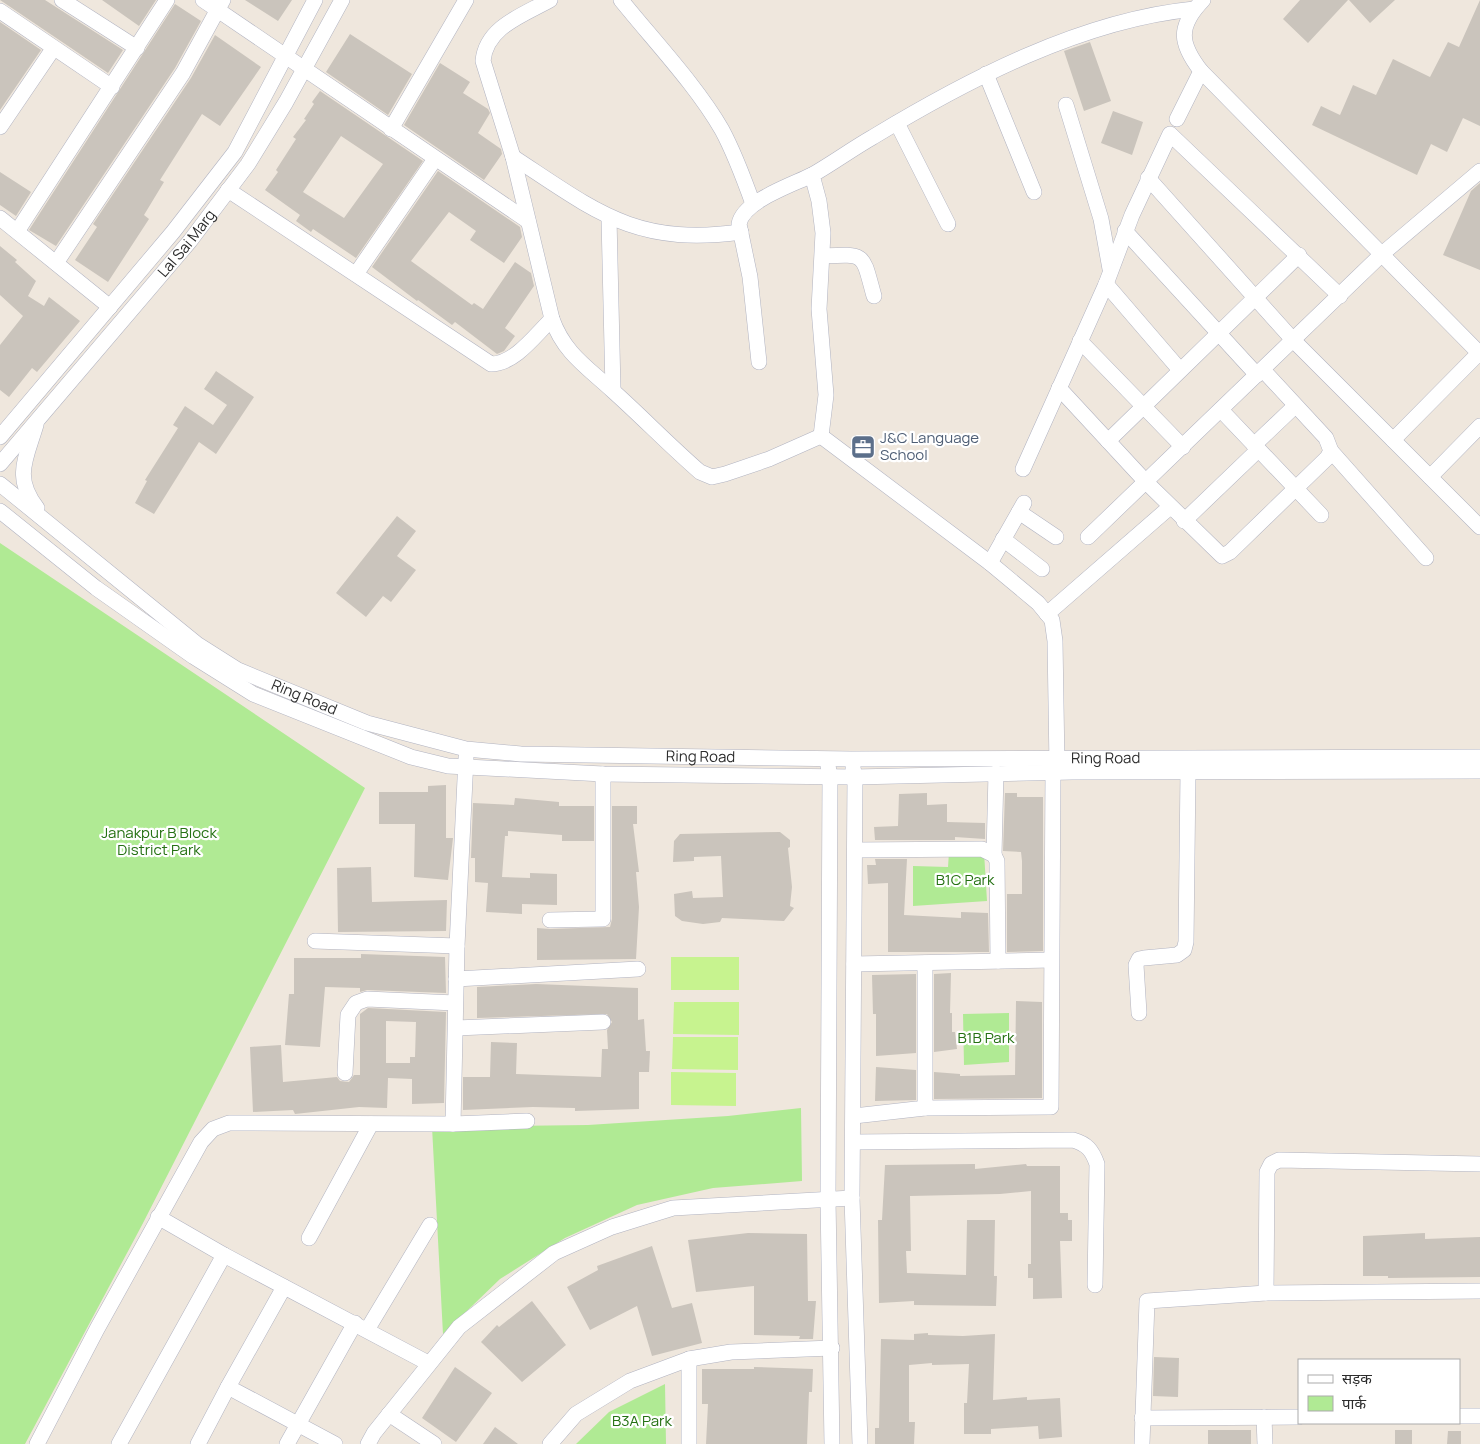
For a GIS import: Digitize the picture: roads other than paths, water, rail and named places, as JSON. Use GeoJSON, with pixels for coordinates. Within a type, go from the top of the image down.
{"type":"FeatureCollection","features":[{"type":"Feature","properties":{"kind":"street"},"geometry":{"type":"LineString","coordinates":[[62,0],[137,48]]}},
{"type":"Feature","properties":{"kind":"street"},"geometry":{"type":"LineString","coordinates":[[18,230],[167,0]]}},
{"type":"Feature","properties":{"kind":"street"},"geometry":{"type":"LineString","coordinates":[[203,0],[221,5],[304,70],[528,221]]}},
{"type":"Feature","properties":{"kind":"street","name":"Lal Sai Marg"},"geometry":{"type":"LineString","coordinates":[[0,437],[173,232],[235,152],[315,0]]}},
{"type":"Feature","properties":{"kind":"street","name":"Lal Sai Marg"},"geometry":{"type":"LineString","coordinates":[[0,464],[190,241],[228,190],[252,156],[304,70],[342,0]]}},
{"type":"Feature","properties":{"kind":"street"},"geometry":{"type":"LineString","coordinates":[[391,129],[466,0]]}},
{"type":"Feature","properties":{"kind":"street"},"geometry":{"type":"LineString","coordinates":[[550,0],[502,27],[490,38],[484,50],[483,62],[513,156],[552,319],[558,336],[578,361],[613,390],[700,472],[712,477],[769,459],[821,436]]}},
{"type":"Feature","properties":{"kind":"street"},"geometry":{"type":"LineString","coordinates":[[621,0],[707,108],[721,129],[736,159],[753,204]]}},
{"type":"Feature","properties":{"kind":"street"},"geometry":{"type":"LineString","coordinates":[[1199,4],[1186,26],[1183,41],[1188,53],[1201,71],[1479,354],[1393,440]]}},
{"type":"Feature","properties":{"kind":"street"},"geometry":{"type":"LineString","coordinates":[[759,362],[750,278],[741,232],[740,216],[753,204],[812,175],[897,123],[986,74],[1090,32],[1140,16],[1199,4]]}},
{"type":"Feature","properties":{"kind":"street"},"geometry":{"type":"LineString","coordinates":[[56,263],[183,73],[221,5]]}},
{"type":"Feature","properties":{"kind":"street"},"geometry":{"type":"LineString","coordinates":[[0,12],[112,87]]}},
{"type":"Feature","properties":{"kind":"street"},"geometry":{"type":"LineString","coordinates":[[0,127],[54,49]]}},
{"type":"Feature","properties":{"kind":"street"},"geometry":{"type":"LineString","coordinates":[[1177,119],[1201,71]]}},
{"type":"Feature","properties":{"kind":"street"},"geometry":{"type":"LineString","coordinates":[[986,74],[1034,192]]}},
{"type":"Feature","properties":{"kind":"street"},"geometry":{"type":"LineString","coordinates":[[1066,104],[1101,219],[1110,269]]}},
{"type":"Feature","properties":{"kind":"street"},"geometry":{"type":"LineString","coordinates":[[897,123],[948,224]]}},
{"type":"Feature","properties":{"kind":"street"},"geometry":{"type":"LineString","coordinates":[[1023,469],[1106,284],[1125,231],[1148,178],[1170,134],[1340,296]]}},
{"type":"Feature","properties":{"kind":"street"},"geometry":{"type":"LineString","coordinates":[[513,156],[609,218],[638,229],[678,236],[710,236],[741,232]]}},
{"type":"Feature","properties":{"kind":"street"},"geometry":{"type":"LineString","coordinates":[[356,274],[435,159]]}},
{"type":"Feature","properties":{"kind":"street"},"geometry":{"type":"LineString","coordinates":[[1088,537],[1294,341],[1382,254],[1480,171]]}},
{"type":"Feature","properties":{"kind":"street"},"geometry":{"type":"LineString","coordinates":[[812,175],[820,209],[823,233],[819,309],[826,395],[821,436]]}},
{"type":"Feature","properties":{"kind":"street"},"geometry":{"type":"LineString","coordinates":[[1148,178],[1294,341],[1480,527]]}},
{"type":"Feature","properties":{"kind":"street"},"geometry":{"type":"LineString","coordinates":[[228,190],[491,364],[502,364],[552,319]]}},
{"type":"Feature","properties":{"kind":"street"},"geometry":{"type":"LineString","coordinates":[[0,218],[18,230],[110,306]]}},
{"type":"Feature","properties":{"kind":"street"},"geometry":{"type":"LineString","coordinates":[[609,218],[613,390]]}},
{"type":"Feature","properties":{"kind":"street"},"geometry":{"type":"LineString","coordinates":[[1125,231],[1218,333],[1326,438],[1331,451],[1426,558]]}},
{"type":"Feature","properties":{"kind":"street"},"geometry":{"type":"LineString","coordinates":[[822,256],[854,255],[859,257],[866,268],[874,296]]}},
{"type":"Feature","properties":{"kind":"street"},"geometry":{"type":"LineString","coordinates":[[1108,441],[1299,255]]}},
{"type":"Feature","properties":{"kind":"street"},"geometry":{"type":"LineString","coordinates":[[1106,284],[1180,370]]}},
{"type":"Feature","properties":{"kind":"street"},"geometry":{"type":"LineString","coordinates":[[1080,341],[1183,447]]}},
{"type":"Feature","properties":{"kind":"street"},"geometry":{"type":"LineString","coordinates":[[1059,388],[1146,482],[1218,555],[1227,556],[1327,458],[1331,451]]}},
{"type":"Feature","properties":{"kind":"street"},"geometry":{"type":"LineString","coordinates":[[1184,521],[1295,406]]}},
{"type":"Feature","properties":{"kind":"street"},"geometry":{"type":"LineString","coordinates":[[1221,410],[1320,515]]}},
{"type":"Feature","properties":{"kind":"street"},"geometry":{"type":"LineString","coordinates":[[37,421],[23,469],[22,483],[28,496],[49,525]]}},
{"type":"Feature","properties":{"kind":"street"},"geometry":{"type":"LineString","coordinates":[[1430,477],[1480,426]]}},
{"type":"Feature","properties":{"kind":"street"},"geometry":{"type":"LineString","coordinates":[[821,436],[990,563],[1038,603],[1052,620],[1055,641],[1051,1107],[925,1108],[854,1116]]}},
{"type":"Feature","properties":{"kind":"street","name":"Ring Road"},"geometry":{"type":"LineString","coordinates":[[0,484],[194,650],[252,694],[411,757],[466,768],[603,774],[855,777],[996,774],[1480,757]]}},
{"type":"Feature","properties":{"kind":"street"},"geometry":{"type":"LineString","coordinates":[[1047,614],[1170,506]]}},
{"type":"Feature","properties":{"kind":"street"},"geometry":{"type":"LineString","coordinates":[[990,563],[1022,508],[1056,538]]}},
{"type":"Feature","properties":{"kind":"street","name":"Ring Road"},"geometry":{"type":"LineString","coordinates":[[0,511],[96,588],[194,650],[367,723],[466,749],[521,754],[851,759],[1055,772],[1480,771]]}},
{"type":"Feature","properties":{"kind":"street"},"geometry":{"type":"LineString","coordinates":[[0,526],[11,528],[42,544]]}},
{"type":"Feature","properties":{"kind":"street"},"geometry":{"type":"LineString","coordinates":[[1004,540],[1042,569]]}},
{"type":"Feature","properties":{"kind":"street"},"geometry":{"type":"LineString","coordinates":[[453,1124],[455,1003],[466,749]]}},
{"type":"Feature","properties":{"kind":"street"},"geometry":{"type":"LineString","coordinates":[[827,759],[830,776],[828,1199],[832,1348],[832,1444]]}},
{"type":"Feature","properties":{"kind":"street"},"geometry":{"type":"LineString","coordinates":[[851,759],[855,777],[854,1142],[852,1198],[860,1444]]}},
{"type":"Feature","properties":{"kind":"street"},"geometry":{"type":"LineString","coordinates":[[1140,1013],[1136,965],[1139,959],[1177,955],[1184,950],[1186,942],[1188,772]]}},
{"type":"Feature","properties":{"kind":"street"},"geometry":{"type":"LineString","coordinates":[[550,920],[603,919],[603,774]]}},
{"type":"Feature","properties":{"kind":"street"},"geometry":{"type":"LineString","coordinates":[[996,774],[994,855],[997,861],[998,961]]}},
{"type":"Feature","properties":{"kind":"street"},"geometry":{"type":"LineString","coordinates":[[854,850],[982,850],[994,855]]}},
{"type":"Feature","properties":{"kind":"street"},"geometry":{"type":"LineString","coordinates":[[316,941],[457,946]]}},
{"type":"Feature","properties":{"kind":"street"},"geometry":{"type":"LineString","coordinates":[[854,964],[1051,960]]}},
{"type":"Feature","properties":{"kind":"street"},"geometry":{"type":"LineString","coordinates":[[925,963],[925,1108]]}},
{"type":"Feature","properties":{"kind":"street"},"geometry":{"type":"LineString","coordinates":[[456,979],[638,969]]}},
{"type":"Feature","properties":{"kind":"street"},"geometry":{"type":"LineString","coordinates":[[345,1073],[348,1015],[356,1003],[366,999],[455,1003]]}},
{"type":"Feature","properties":{"kind":"street"},"geometry":{"type":"LineString","coordinates":[[456,1028],[603,1022]]}},
{"type":"Feature","properties":{"kind":"street"},"geometry":{"type":"LineString","coordinates":[[36,1444],[158,1217],[201,1142],[213,1129],[229,1123],[453,1124],[527,1121]]}},
{"type":"Feature","properties":{"kind":"street"},"geometry":{"type":"LineString","coordinates":[[309,1238],[372,1124]]}},
{"type":"Feature","properties":{"kind":"street"},"geometry":{"type":"LineString","coordinates":[[854,1142],[1073,1140],[1084,1143],[1093,1151],[1098,1164],[1095,1285]]}},
{"type":"Feature","properties":{"kind":"street"},"geometry":{"type":"LineString","coordinates":[[1266,1293],[1267,1172],[1271,1164],[1279,1160],[1480,1164]]}},
{"type":"Feature","properties":{"kind":"street"},"geometry":{"type":"LineString","coordinates":[[368,1444],[389,1414],[459,1327],[554,1253],[612,1227],[673,1208],[852,1198]]}},
{"type":"Feature","properties":{"kind":"street"},"geometry":{"type":"LineString","coordinates":[[158,1217],[224,1255],[428,1364]]}},
{"type":"Feature","properties":{"kind":"street"},"geometry":{"type":"LineString","coordinates":[[287,1444],[297,1425],[430,1225]]}},
{"type":"Feature","properties":{"kind":"street"},"geometry":{"type":"LineString","coordinates":[[119,1444],[224,1255]]}},
{"type":"Feature","properties":{"kind":"street"},"geometry":{"type":"LineString","coordinates":[[198,1444],[284,1286]]}},
{"type":"Feature","properties":{"kind":"street"},"geometry":{"type":"LineString","coordinates":[[1142,1444],[1148,1301],[1266,1293],[1480,1291]]}},
{"type":"Feature","properties":{"kind":"street"},"geometry":{"type":"LineString","coordinates":[[550,1444],[576,1414],[630,1381],[689,1359],[731,1352],[832,1348]]}},
{"type":"Feature","properties":{"kind":"street"},"geometry":{"type":"LineString","coordinates":[[689,1359],[689,1444]]}},
{"type":"Feature","properties":{"kind":"street"},"geometry":{"type":"LineString","coordinates":[[228,1387],[336,1444]]}},
{"type":"Feature","properties":{"kind":"street"},"geometry":{"type":"LineString","coordinates":[[389,1414],[434,1444]]}},
{"type":"Feature","properties":{"kind":"street"},"geometry":{"type":"LineString","coordinates":[[1460,1416],[1480,1416]]}},
{"type":"Feature","properties":{"kind":"street"},"geometry":{"type":"LineString","coordinates":[[1264,1417],[1265,1444]]}},
{"type":"Feature","properties":{"kind":"street"},"geometry":{"type":"LineString","coordinates":[[1142,1418],[1298,1417]]}},
{"type":"Feature","properties":{"kind":"place","name":"J&C Language School"},"geometry":{"type":"Point","coordinates":[863,447]}},
{"type":"Feature","properties":{"kind":"park label","name":"Janakpur B Block District Park"},"geometry":{"type":"Point","coordinates":[159,842]}},
{"type":"Feature","properties":{"kind":"park label","name":"B1C Park"},"geometry":{"type":"Point","coordinates":[965,880]}},
{"type":"Feature","properties":{"kind":"park label","name":"B1B Park"},"geometry":{"type":"Point","coordinates":[986,1038]}},
{"type":"Feature","properties":{"kind":"park label","name":"B3A Park"},"geometry":{"type":"Point","coordinates":[642,1421]}}]}
